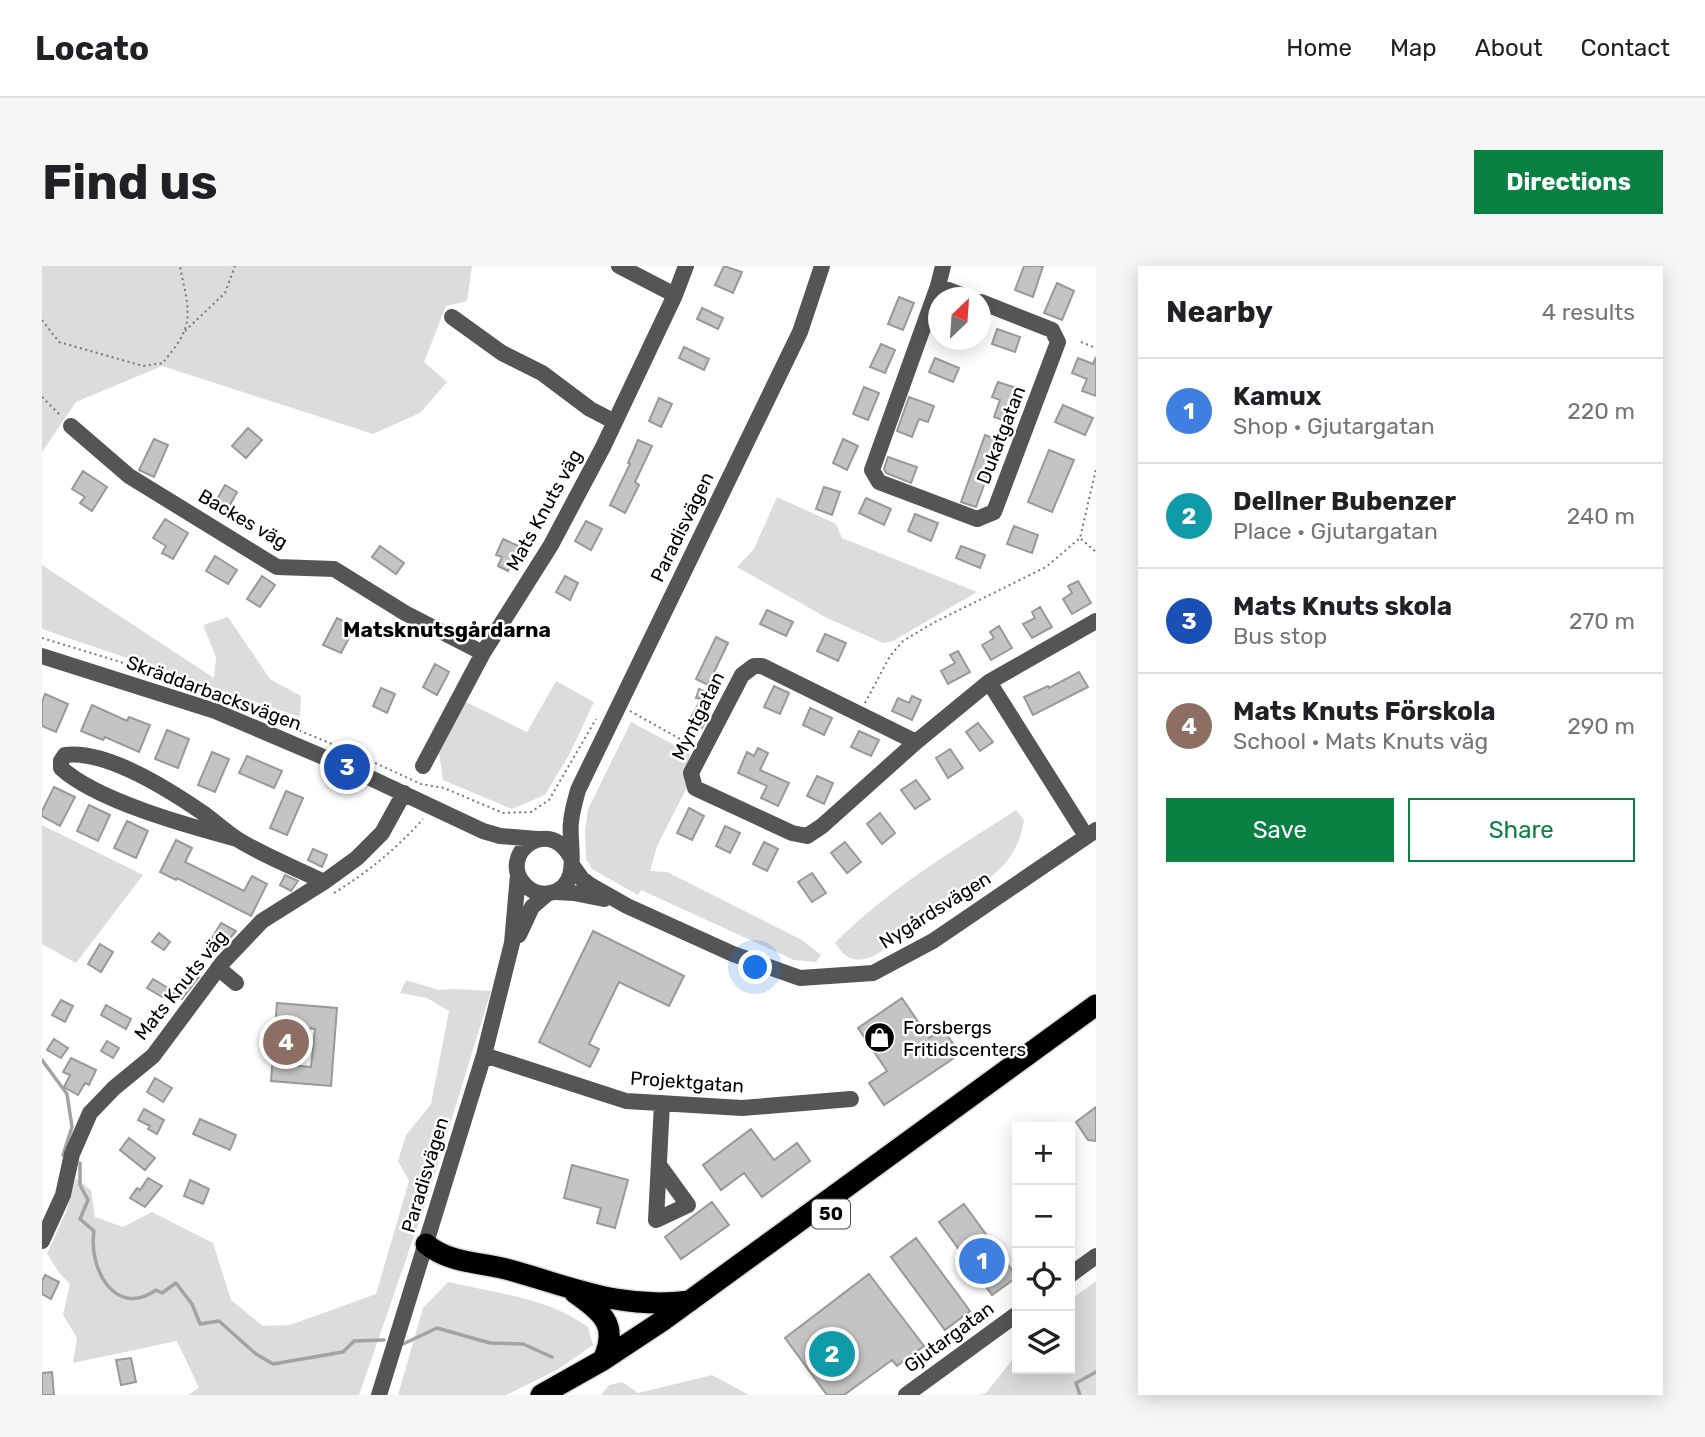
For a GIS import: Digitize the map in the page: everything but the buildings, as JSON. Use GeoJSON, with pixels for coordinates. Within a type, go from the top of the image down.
{"type":"FeatureCollection","features":[{"type":"Feature","properties":{"kind":"highway","name":"50"},"geometry":{"type":"LineString","coordinates":[[541,1395],[603,1360],[692,1300],[1096,1006]]}},
{"type":"Feature","properties":{"kind":"highway","name":"50"},"geometry":{"type":"LineString","coordinates":[[558,1395],[703,1307],[1096,1020]]}},
{"type":"Feature","properties":{"kind":"highway"},"geometry":{"type":"LineString","coordinates":[[426,1244],[446,1257],[505,1269],[571,1289],[639,1304],[692,1300]]}},
{"type":"Feature","properties":{"kind":"highway"},"geometry":{"type":"LineString","coordinates":[[571,1289],[592,1304],[608,1324],[611,1336],[603,1360]]}},
{"type":"Feature","properties":{"kind":"street"},"geometry":{"type":"LineString","coordinates":[[619,266],[675,295]]}},
{"type":"Feature","properties":{"kind":"street","name":"Mats Knuts väg"},"geometry":{"type":"LineString","coordinates":[[423,766],[483,653],[551,545],[615,422],[686,266]]}},
{"type":"Feature","properties":{"kind":"street","name":"Paradisvägen"},"geometry":{"type":"LineString","coordinates":[[540,839],[561,826],[574,804],[618,705],[800,332],[822,266]]}},
{"type":"Feature","properties":{"kind":"street","name":"Dukatgatan"},"geometry":{"type":"LineString","coordinates":[[938,286],[943,266]]}},
{"type":"Feature","properties":{"kind":"street","name":"Dukatgatan"},"geometry":{"type":"LineString","coordinates":[[928,314],[872,470],[878,482],[977,519],[994,512],[1058,342],[1052,330],[991,306]]}},
{"type":"Feature","properties":{"kind":"street"},"geometry":{"type":"LineString","coordinates":[[452,317],[502,353],[542,373],[590,409],[615,422]]}},
{"type":"Feature","properties":{"kind":"street","name":"Backes väg"},"geometry":{"type":"LineString","coordinates":[[71,426],[129,475],[277,566],[334,569],[405,613],[483,653]]}},
{"type":"Feature","properties":{"kind":"street","name":"Myntgatan"},"geometry":{"type":"LineString","coordinates":[[916,742],[762,666],[754,666],[742,675],[691,773],[695,788],[792,833],[807,836],[989,682],[1096,621]]}},
{"type":"Feature","properties":{"kind":"street","name":"Skräddarbacksvägen"},"geometry":{"type":"LineString","coordinates":[[42,656],[215,711],[404,793],[483,831],[499,836],[540,839]]}},
{"type":"Feature","properties":{"kind":"street"},"geometry":{"type":"LineString","coordinates":[[989,682],[1091,833]]}},
{"type":"Feature","properties":{"kind":"street"},"geometry":{"type":"LineString","coordinates":[[237,839],[203,813],[161,787],[102,759],[79,753],[65,755],[61,761],[61,768],[70,776],[106,794],[160,817],[237,839],[324,882]]}},
{"type":"Feature","properties":{"kind":"street","name":"Mats Knuts väg"},"geometry":{"type":"LineString","coordinates":[[42,1241],[63,1195],[72,1154],[90,1113],[114,1088],[153,1056],[218,968],[262,921],[357,858],[382,833],[404,793]]}},
{"type":"Feature","properties":{"kind":"street","name":"Paradisvägen"},"geometry":{"type":"LineString","coordinates":[[571,861],[570,822],[574,804]]}},
{"type":"Feature","properties":{"kind":"street","name":"Skräddarbacksvägen"},"geometry":{"type":"LineString","coordinates":[[483,831],[504,848],[517,870]]}},
{"type":"Feature","properties":{"kind":"street","name":"Nygårdsvägen"},"geometry":{"type":"LineString","coordinates":[[571,861],[582,879],[627,906],[733,954],[800,978],[873,973],[933,941],[1091,833]]}},
{"type":"Feature","properties":{"kind":"street"},"geometry":{"type":"LineString","coordinates":[[540,839],[559,842],[571,861],[568,881],[551,893],[529,889],[517,870],[523,848],[540,839]]}},
{"type":"Feature","properties":{"kind":"street","name":"Paradisvägen"},"geometry":{"type":"LineString","coordinates":[[379,1395],[484,1055],[515,926],[517,870]]}},
{"type":"Feature","properties":{"kind":"street","name":"Paradisvägen"},"geometry":{"type":"LineString","coordinates":[[507,967],[525,920],[533,907],[551,893]]}},
{"type":"Feature","properties":{"kind":"street","name":"Nygårdsvägen"},"geometry":{"type":"LineString","coordinates":[[551,893],[590,895],[627,906]]}},
{"type":"Feature","properties":{"kind":"street"},"geometry":{"type":"LineString","coordinates":[[218,968],[236,983]]}},
{"type":"Feature","properties":{"kind":"street","name":"Projektgatan"},"geometry":{"type":"LineString","coordinates":[[484,1055],[626,1101],[742,1108],[851,1099]]}},
{"type":"Feature","properties":{"kind":"street"},"geometry":{"type":"LineString","coordinates":[[659,1165],[662,1103]]}},
{"type":"Feature","properties":{"kind":"street"},"geometry":{"type":"LineString","coordinates":[[1075,1271],[1096,1256]]}},
{"type":"Feature","properties":{"kind":"street","name":"Gjutargatan"},"geometry":{"type":"LineString","coordinates":[[906,1395],[1012,1318]]}},
{"type":"Feature","properties":{"kind":"path"},"geometry":{"type":"LineString","coordinates":[[180,266],[188,312],[184,332]]}},
{"type":"Feature","properties":{"kind":"path"},"geometry":{"type":"LineString","coordinates":[[42,320],[60,342],[144,366],[163,363],[184,332],[225,293],[235,266]]}},
{"type":"Feature","properties":{"kind":"path"},"geometry":{"type":"LineString","coordinates":[[1081,342],[1096,348]]}},
{"type":"Feature","properties":{"kind":"path"},"geometry":{"type":"LineString","coordinates":[[42,397],[71,426]]}},
{"type":"Feature","properties":{"kind":"path"},"geometry":{"type":"LineString","coordinates":[[861,713],[890,656],[904,641],[933,623],[1046,567],[1080,538],[1096,469]]}},
{"type":"Feature","properties":{"kind":"path"},"geometry":{"type":"LineString","coordinates":[[1080,538],[1096,552]]}},
{"type":"Feature","properties":{"kind":"path"},"geometry":{"type":"LineString","coordinates":[[42,638],[140,668],[255,710],[421,784],[444,788],[503,813],[531,812],[549,800],[601,710]]}},
{"type":"Feature","properties":{"kind":"path"},"geometry":{"type":"LineString","coordinates":[[618,705],[702,751]]}},
{"type":"Feature","properties":{"kind":"shaded area"},"geometry":{"type":"Polygon","coordinates":[[[42,266],[472,266],[467,301],[446,306],[424,362],[447,382],[420,413],[373,434],[162,366],[76,402],[42,452],[42,266]]]}},
{"type":"Feature","properties":{"kind":"shaded area"},"geometry":{"type":"Polygon","coordinates":[[[777,497],[836,524],[842,538],[977,592],[893,641],[883,643],[827,618],[737,567],[754,549],[777,497]]]}},
{"type":"Feature","properties":{"kind":"shaded area"},"geometry":{"type":"Polygon","coordinates":[[[42,565],[214,678],[216,657],[203,625],[228,617],[270,679],[301,696],[300,717],[42,629],[42,565]]]}},
{"type":"Feature","properties":{"kind":"shaded area"},"geometry":{"type":"Polygon","coordinates":[[[556,681],[594,702],[570,753],[545,795],[512,809],[443,780],[439,753],[464,701],[527,732],[556,681]]]}},
{"type":"Feature","properties":{"kind":"shaded area"},"geometry":{"type":"Polygon","coordinates":[[[631,722],[691,754],[688,785],[657,846],[650,871],[667,872],[802,940],[821,955],[816,962],[794,960],[641,890],[638,895],[592,869],[586,859],[585,831],[588,809],[631,722]]]}},
{"type":"Feature","properties":{"kind":"shaded area"},"geometry":{"type":"Polygon","coordinates":[[[1016,810],[1024,820],[1020,837],[1006,862],[985,881],[946,906],[941,904],[931,909],[874,956],[850,958],[835,943],[855,923],[899,888],[1016,810]]]}},
{"type":"Feature","properties":{"kind":"shaded area"},"geometry":{"type":"Polygon","coordinates":[[[42,825],[143,875],[76,963],[42,944],[42,825]]]}},
{"type":"Feature","properties":{"kind":"shaded area"},"geometry":{"type":"Polygon","coordinates":[[[406,980],[439,990],[491,991],[429,1193],[359,1395],[188,1395],[199,1388],[177,1341],[73,1363],[77,1338],[63,1315],[70,1284],[47,1254],[66,1212],[76,1178],[91,1190],[95,1217],[123,1227],[152,1212],[213,1243],[231,1300],[263,1326],[290,1325],[376,1294],[409,1181],[398,1161],[406,1135],[431,1104],[449,1011],[427,998],[400,993],[406,980]]]}},
{"type":"Feature","properties":{"kind":"shaded area"},"geometry":{"type":"Polygon","coordinates":[[[1096,1281],[1096,1395],[979,1395],[986,1393],[1012,1360],[1012,1374],[1075,1374],[1075,1296],[1096,1281]]]}},
{"type":"Feature","properties":{"kind":"shaded area"},"geometry":{"type":"Polygon","coordinates":[[[448,1282],[521,1298],[556,1309],[588,1327],[593,1345],[557,1370],[506,1395],[398,1395],[423,1308],[448,1282]]]}},
{"type":"Feature","properties":{"kind":"shaded area"},"geometry":{"type":"Polygon","coordinates":[[[712,1375],[749,1395],[601,1395],[609,1385],[622,1382],[638,1393],[712,1375]]]}},
{"type":"Feature","properties":{"kind":"waterway"},"geometry":{"type":"LineString","coordinates":[[42,1060],[67,1094],[72,1127],[63,1155]]}},
{"type":"Feature","properties":{"kind":"waterway"},"geometry":{"type":"LineString","coordinates":[[80,1163],[80,1185],[88,1200],[80,1219],[94,1231],[95,1260],[100,1274],[117,1294],[128,1298],[141,1297],[156,1290],[162,1293],[176,1283],[192,1304],[200,1324],[219,1321],[256,1354],[273,1364],[343,1352],[354,1341],[384,1340]]}},
{"type":"Feature","properties":{"kind":"waterway"},"geometry":{"type":"LineString","coordinates":[[403,1344],[437,1328],[490,1343],[523,1344],[552,1357]]}},
{"type":"Feature","properties":{"kind":"waterway"},"geometry":{"type":"LineString","coordinates":[[1080,1395],[1076,1383],[1096,1372]]}},
{"type":"Feature","properties":{"kind":"place","name":"Mats Knuts skola"},"geometry":{"type":"Point","coordinates":[347,767]}},
{"type":"Feature","properties":{"kind":"place","name":"Forsbergs Fritidscenters"},"geometry":{"type":"Point","coordinates":[880,1038]}},
{"type":"Feature","properties":{"kind":"place","name":"Mats Knuts Förskola"},"geometry":{"type":"Point","coordinates":[286,1042]}},
{"type":"Feature","properties":{"kind":"place","name":"Kamux"},"geometry":{"type":"Point","coordinates":[982,1261]}},
{"type":"Feature","properties":{"kind":"place","name":"Dellner Bubenzer"},"geometry":{"type":"Point","coordinates":[832,1354]}},
{"type":"Feature","properties":{"kind":"district","name":"Matsknutsgårdarna"},"geometry":{"type":"Point","coordinates":[447,629]}}]}
